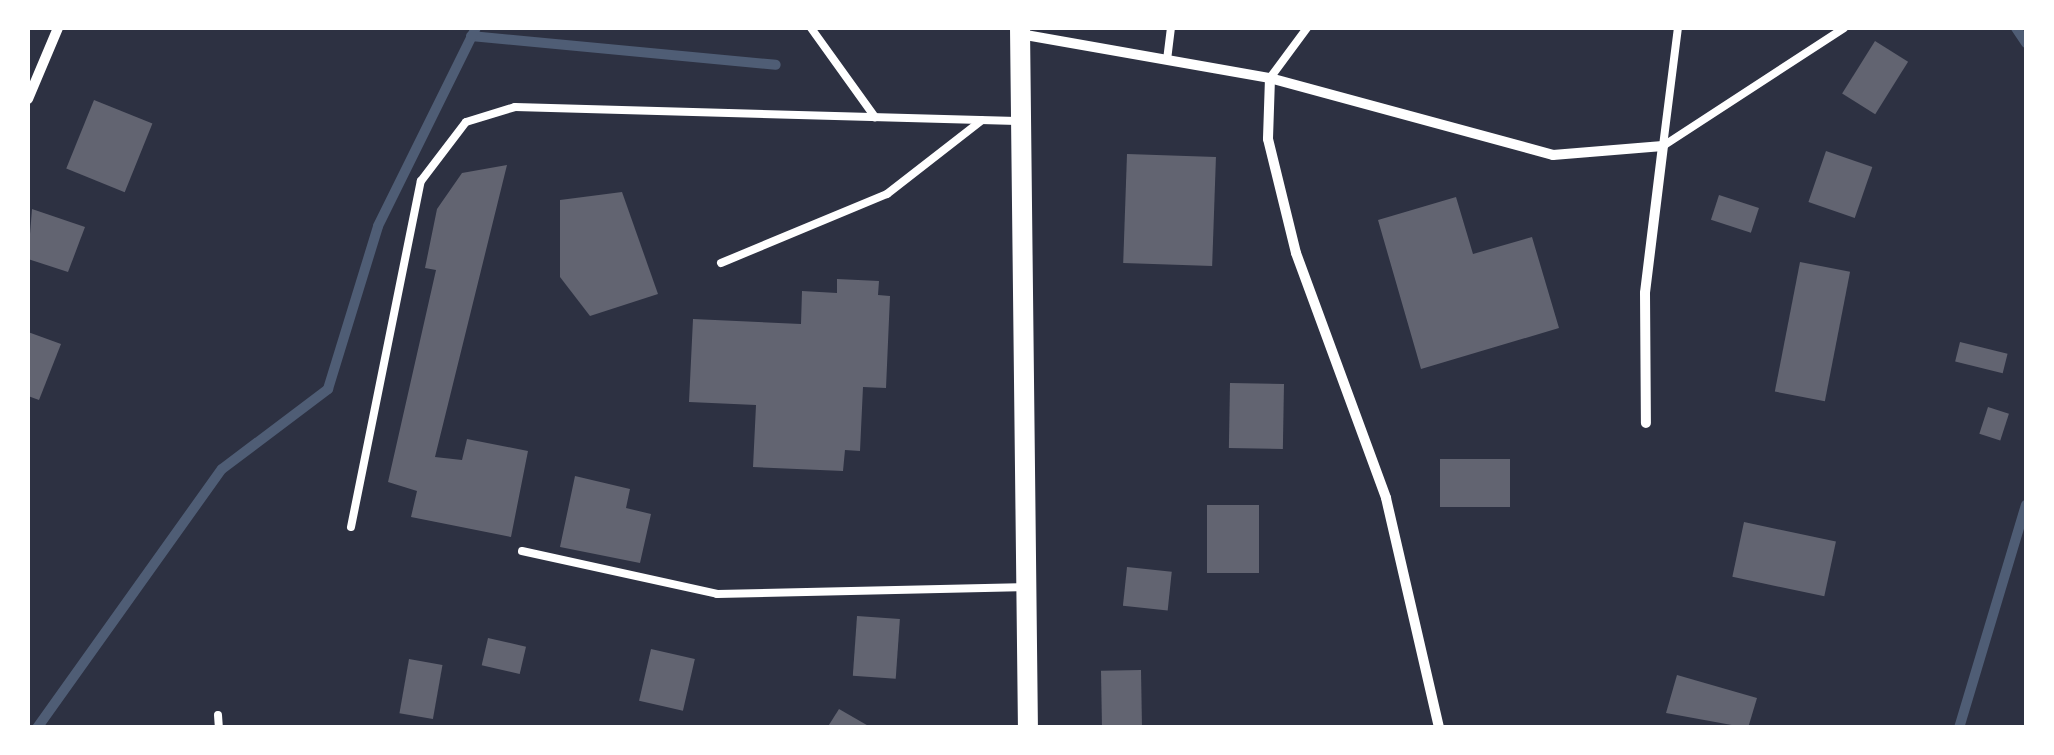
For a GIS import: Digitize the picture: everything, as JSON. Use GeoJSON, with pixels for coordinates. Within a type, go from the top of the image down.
{"type":"FeatureCollection","features":[{"type":"Feature","properties":{"kind":"main road"},"geometry":{"type":"LineString","coordinates":[[1020,31],[1028,728]]}},
{"type":"Feature","properties":{"kind":"street"},"geometry":{"type":"LineString","coordinates":[[28,99],[58,28]]}},
{"type":"Feature","properties":{"kind":"street"},"geometry":{"type":"LineString","coordinates":[[1020,31],[1270,78],[1553,155],[1663,146],[1645,293],[1646,424]]}},
{"type":"Feature","properties":{"kind":"street"},"geometry":{"type":"LineString","coordinates":[[1270,78],[1268,139],[1296,254],[1386,498],[1439,728]]}},
{"type":"Feature","properties":{"kind":"lane"},"geometry":{"type":"LineString","coordinates":[[810,28],[874,117]]}},
{"type":"Feature","properties":{"kind":"lane"},"geometry":{"type":"LineString","coordinates":[[1167,60],[1171,28]]}},
{"type":"Feature","properties":{"kind":"lane"},"geometry":{"type":"LineString","coordinates":[[1270,78],[1307,28]]}},
{"type":"Feature","properties":{"kind":"lane"},"geometry":{"type":"LineString","coordinates":[[1663,146],[1678,28]]}},
{"type":"Feature","properties":{"kind":"lane"},"geometry":{"type":"LineString","coordinates":[[1663,146],[1844,28]]}},
{"type":"Feature","properties":{"kind":"lane"},"geometry":{"type":"LineString","coordinates":[[351,527],[422,181],[466,122],[515,106],[1019,121]]}},
{"type":"Feature","properties":{"kind":"lane"},"geometry":{"type":"LineString","coordinates":[[720,262],[887,194],[982,120]]}},
{"type":"Feature","properties":{"kind":"lane"},"geometry":{"type":"LineString","coordinates":[[522,550],[716,594],[1029,586]]}},
{"type":"Feature","properties":{"kind":"lane"},"geometry":{"type":"LineString","coordinates":[[218,715],[219,728]]}},
{"type":"Feature","properties":{"kind":"building"},"geometry":{"type":"Polygon","coordinates":[[[1875,41],[1908,62],[1875,114],[1842,94],[1875,41]]]}},
{"type":"Feature","properties":{"kind":"building"},"geometry":{"type":"Polygon","coordinates":[[[94,100],[152,124],[125,192],[66,169],[94,100]]]}},
{"type":"Feature","properties":{"kind":"building"},"geometry":{"type":"Polygon","coordinates":[[[1826,151],[1872,167],[1855,218],[1808,202],[1826,151]]]}},
{"type":"Feature","properties":{"kind":"building"},"geometry":{"type":"Polygon","coordinates":[[[1127,154],[1216,157],[1212,266],[1123,263],[1127,154]]]}},
{"type":"Feature","properties":{"kind":"building"},"geometry":{"type":"Polygon","coordinates":[[[507,165],[435,457],[462,460],[467,439],[528,451],[511,537],[411,517],[417,491],[388,482],[436,270],[425,268],[437,209],[462,173],[507,165]]]}},
{"type":"Feature","properties":{"kind":"building"},"geometry":{"type":"Polygon","coordinates":[[[622,192],[658,294],[590,316],[560,277],[560,200],[622,192]]]}},
{"type":"Feature","properties":{"kind":"building"},"geometry":{"type":"Polygon","coordinates":[[[1719,195],[1759,208],[1751,233],[1711,220],[1719,195]]]}},
{"type":"Feature","properties":{"kind":"building"},"geometry":{"type":"Polygon","coordinates":[[[1456,197],[1473,254],[1532,237],[1559,328],[1421,369],[1378,220],[1456,197]]]}},
{"type":"Feature","properties":{"kind":"building"},"geometry":{"type":"Polygon","coordinates":[[[32,209],[85,227],[68,272],[28,259],[32,209]]]}},
{"type":"Feature","properties":{"kind":"building"},"geometry":{"type":"Polygon","coordinates":[[[1800,262],[1850,272],[1825,401],[1775,392],[1800,262]]]}},
{"type":"Feature","properties":{"kind":"building"},"geometry":{"type":"Polygon","coordinates":[[[837,279],[879,281],[878,295],[890,296],[886,388],[863,387],[860,451],[845,450],[843,471],[753,467],[756,405],[689,402],[693,319],[801,324],[802,291],[837,293],[837,279]]]}},
{"type":"Feature","properties":{"kind":"building"},"geometry":{"type":"Polygon","coordinates":[[[28,332],[61,344],[39,400],[28,396],[28,332]]]}},
{"type":"Feature","properties":{"kind":"building"},"geometry":{"type":"Polygon","coordinates":[[[1960,342],[2008,354],[2003,373],[1955,361],[1960,342]]]}},
{"type":"Feature","properties":{"kind":"building"},"geometry":{"type":"Polygon","coordinates":[[[1230,383],[1284,384],[1283,449],[1229,448],[1230,383]]]}},
{"type":"Feature","properties":{"kind":"building"},"geometry":{"type":"Polygon","coordinates":[[[1988,407],[2009,414],[2000,440],[1979,434],[1988,407]]]}},
{"type":"Feature","properties":{"kind":"building"},"geometry":{"type":"Polygon","coordinates":[[[1440,459],[1510,459],[1510,507],[1440,507],[1440,459]]]}},
{"type":"Feature","properties":{"kind":"building"},"geometry":{"type":"Polygon","coordinates":[[[575,476],[630,489],[626,508],[651,514],[640,563],[560,547],[575,476]]]}},
{"type":"Feature","properties":{"kind":"building"},"geometry":{"type":"Polygon","coordinates":[[[1207,505],[1259,505],[1259,573],[1207,573],[1207,505]]]}},
{"type":"Feature","properties":{"kind":"building"},"geometry":{"type":"Polygon","coordinates":[[[1744,522],[1836,542],[1824,596],[1732,577],[1744,522]]]}},
{"type":"Feature","properties":{"kind":"building"},"geometry":{"type":"Polygon","coordinates":[[[1127,567],[1172,572],[1168,610],[1123,606],[1127,567]]]}},
{"type":"Feature","properties":{"kind":"building"},"geometry":{"type":"Polygon","coordinates":[[[857,616],[900,619],[896,679],[853,676],[857,616]]]}},
{"type":"Feature","properties":{"kind":"building"},"geometry":{"type":"Polygon","coordinates":[[[488,638],[526,647],[520,674],[482,665],[488,638]]]}},
{"type":"Feature","properties":{"kind":"building"},"geometry":{"type":"Polygon","coordinates":[[[651,649],[695,659],[683,711],[639,701],[651,649]]]}},
{"type":"Feature","properties":{"kind":"building"},"geometry":{"type":"Polygon","coordinates":[[[409,659],[442,665],[433,719],[399,713],[409,659]]]}},
{"type":"Feature","properties":{"kind":"building"},"geometry":{"type":"Polygon","coordinates":[[[1141,670],[1142,728],[1102,728],[1101,671],[1141,670]]]}},
{"type":"Feature","properties":{"kind":"building"},"geometry":{"type":"Polygon","coordinates":[[[1677,675],[1757,698],[1748,728],[1666,713],[1677,675]]]}},
{"type":"Feature","properties":{"kind":"building"},"geometry":{"type":"Polygon","coordinates":[[[839,709],[872,728],[827,728],[839,709]]]}},
{"type":"Feature","properties":{"kind":"waterway"},"geometry":{"type":"LineString","coordinates":[[37,728],[222,469],[328,389],[378,226],[476,28]]}},
{"type":"Feature","properties":{"kind":"waterway"},"geometry":{"type":"LineString","coordinates":[[2016,28],[2026,43]]}},
{"type":"Feature","properties":{"kind":"waterway"},"geometry":{"type":"LineString","coordinates":[[471,36],[776,65]]}},
{"type":"Feature","properties":{"kind":"waterway"},"geometry":{"type":"LineString","coordinates":[[1959,728],[2026,505]]}}]}
